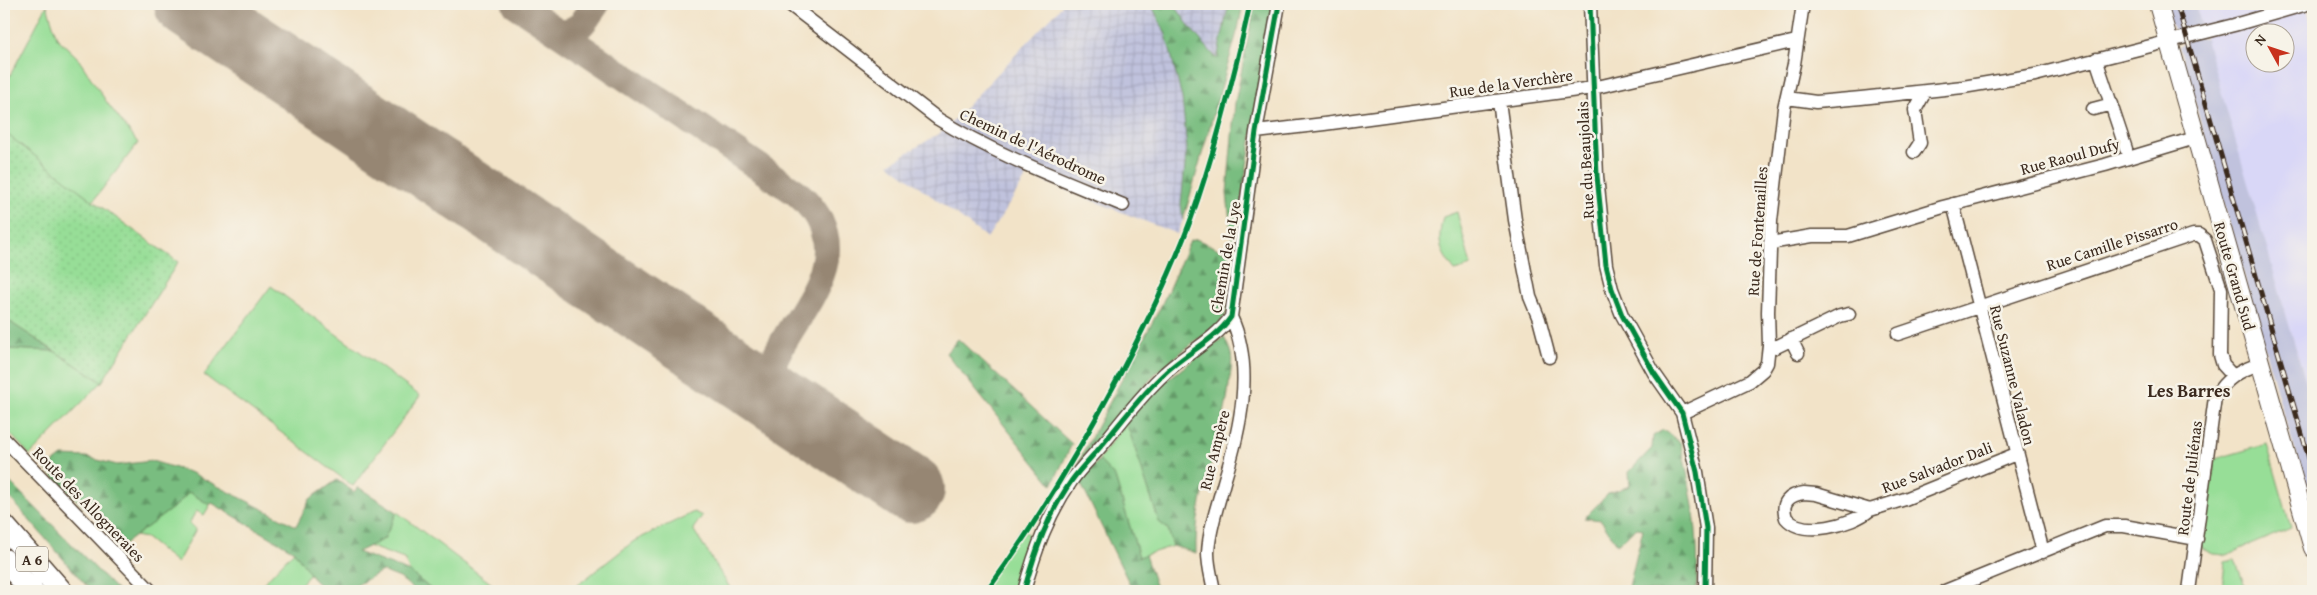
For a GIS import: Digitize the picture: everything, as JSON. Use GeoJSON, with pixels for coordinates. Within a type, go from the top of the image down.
{"type":"FeatureCollection","features":[{"type":"Feature","properties":{"kind":"highway","name":"A 6"},"geometry":{"type":"LineString","coordinates":[[4,526],[61,591]]}},
{"type":"Feature","properties":{"kind":"highway","name":"A 6"},"geometry":{"type":"LineString","coordinates":[[4,560],[32,591]]}},
{"type":"Feature","properties":{"kind":"main road","name":"Route Grand Sud"},"geometry":{"type":"LineString","coordinates":[[2158,4],[2313,548]]}},
{"type":"Feature","properties":{"kind":"street","name":"Chemin de l'Aérodrome"},"geometry":{"type":"LineString","coordinates":[[789,4],[938,119],[959,132],[1025,164],[1123,205]]}},
{"type":"Feature","properties":{"kind":"street","name":"Chemin de la Lye"},"geometry":{"type":"LineString","coordinates":[[1024,591],[1045,525],[1073,479],[1107,440],[1134,404],[1159,378],[1200,344],[1214,336],[1231,317],[1256,132],[1279,4]]}},
{"type":"Feature","properties":{"kind":"street","name":"Rue du Beaujolais"},"geometry":{"type":"LineString","coordinates":[[1590,4],[1602,233],[1612,289],[1622,316],[1654,373],[1682,413],[1697,472],[1706,528],[1705,591]]}},
{"type":"Feature","properties":{"kind":"street","name":"Rue de Fontenailles"},"geometry":{"type":"LineString","coordinates":[[1682,413],[1738,389],[1758,376],[1767,362],[1769,345],[1770,243],[1775,181],[1784,108],[1803,4]]}},
{"type":"Feature","properties":{"kind":"street"},"geometry":{"type":"LineString","coordinates":[[1787,98],[1816,102],[1925,92],[2035,75],[2234,25],[2307,4]]}},
{"type":"Feature","properties":{"kind":"street","name":"Rue de la Verchère"},"geometry":{"type":"LineString","coordinates":[[1256,132],[1593,88],[1796,41]]}},
{"type":"Feature","properties":{"kind":"street"},"geometry":{"type":"LineString","coordinates":[[2096,59],[2126,149]]}},
{"type":"Feature","properties":{"kind":"street"},"geometry":{"type":"LineString","coordinates":[[1914,152],[1920,143],[1915,110],[1925,92]]}},
{"type":"Feature","properties":{"kind":"street"},"geometry":{"type":"LineString","coordinates":[[1499,101],[1515,220],[1530,297],[1539,319],[1550,357]]}},
{"type":"Feature","properties":{"kind":"street"},"geometry":{"type":"LineString","coordinates":[[2093,109],[2112,104]]}},
{"type":"Feature","properties":{"kind":"street","name":"Rue Raoul Dufy"},"geometry":{"type":"LineString","coordinates":[[1770,243],[1812,236],[1848,236],[1953,204],[2105,165],[2195,138]]}},
{"type":"Feature","properties":{"kind":"street","name":"Rue Suzanne Valadon"},"geometry":{"type":"LineString","coordinates":[[1953,204],[2016,454],[2043,552]]}},
{"type":"Feature","properties":{"kind":"street","name":"Rue Camille Pissarro"},"geometry":{"type":"LineString","coordinates":[[1978,306],[2193,235],[2199,235],[2205,240],[2209,248],[2221,289],[2220,355],[2223,365],[2233,376]]}},
{"type":"Feature","properties":{"kind":"street"},"geometry":{"type":"LineString","coordinates":[[1898,334],[1978,306]]}},
{"type":"Feature","properties":{"kind":"street"},"geometry":{"type":"LineString","coordinates":[[1769,345],[1776,347],[1840,316],[1848,314]]}},
{"type":"Feature","properties":{"kind":"street","name":"Rue Ampère"},"geometry":{"type":"LineString","coordinates":[[1214,591],[1208,554],[1210,536],[1239,429],[1244,388],[1239,332],[1231,317]]}},
{"type":"Feature","properties":{"kind":"street"},"geometry":{"type":"LineString","coordinates":[[1791,340],[1798,353]]}},
{"type":"Feature","properties":{"kind":"street","name":"Route de Juliénas"},"geometry":{"type":"LineString","coordinates":[[2189,591],[2215,397],[2222,384],[2233,376],[2260,364]]}},
{"type":"Feature","properties":{"kind":"street","name":"Route des Allogneraies"},"geometry":{"type":"LineString","coordinates":[[4,439],[152,591]]}},
{"type":"Feature","properties":{"kind":"street","name":"Rue Salvador Dali"},"geometry":{"type":"LineString","coordinates":[[1870,510],[1804,492],[1787,498],[1784,512],[1790,524],[1806,528],[1851,522],[1870,510],[1905,499],[2016,454]]}},
{"type":"Feature","properties":{"kind":"street"},"geometry":{"type":"LineString","coordinates":[[1945,591],[2111,525],[2197,539]]}},
{"type":"Feature","properties":{"kind":"shaded area"},"geometry":{"type":"Polygon","coordinates":[[[1061,4],[1151,4],[1166,34],[1182,98],[1187,147],[1181,204],[1183,220],[1177,234],[1028,175],[987,238],[889,164],[943,131],[1062,6],[1061,4]]]}},
{"type":"Feature","properties":{"kind":"shaded area"},"geometry":{"type":"Polygon","coordinates":[[[1174,4],[1229,4],[1217,59],[1191,29],[1174,4]]]}},
{"type":"Feature","properties":{"kind":"shaded area"},"geometry":{"type":"Polygon","coordinates":[[[2162,4],[2195,4],[2202,27],[2199,38],[2206,39],[2313,407],[2313,504],[2282,410],[2179,46],[2186,42],[2175,34],[2162,4]]]}},
{"type":"Feature","properties":{"kind":"shaded area"},"geometry":{"type":"Polygon","coordinates":[[[2195,4],[2306,4],[2313,32],[2313,407],[2195,4]]]}},
{"type":"Feature","properties":{"kind":"green space"},"geometry":{"type":"Polygon","coordinates":[[[1151,4],[1174,4],[1191,29],[1217,59],[1229,4],[1243,4],[1238,29],[1183,220],[1181,204],[1187,147],[1182,98],[1166,34],[1151,4]]]}},
{"type":"Feature","properties":{"kind":"green space"},"geometry":{"type":"Polygon","coordinates":[[[1255,4],[1274,4],[1235,238],[1232,241],[1227,193],[1235,103],[1255,4]]]}},
{"type":"Feature","properties":{"kind":"green space"},"geometry":{"type":"Polygon","coordinates":[[[47,5],[57,38],[77,57],[108,104],[138,143],[93,201],[4,132],[4,87],[47,5]]]}},
{"type":"Feature","properties":{"kind":"green space"},"geometry":{"type":"Polygon","coordinates":[[[4,132],[93,201],[178,262],[102,382],[4,318],[4,132]]]}},
{"type":"Feature","properties":{"kind":"green space"},"geometry":{"type":"Polygon","coordinates":[[[1457,212],[1471,266],[1455,271],[1443,252],[1440,233],[1443,217],[1457,212]]]}},
{"type":"Feature","properties":{"kind":"green space"},"geometry":{"type":"Polygon","coordinates":[[[1196,239],[1232,255],[1225,316],[1216,328],[1195,341],[1156,373],[1076,466],[1161,306],[1190,241],[1196,239]]]}},
{"type":"Feature","properties":{"kind":"green space"},"geometry":{"type":"Polygon","coordinates":[[[271,286],[420,396],[353,486],[204,375],[271,286]]]}},
{"type":"Feature","properties":{"kind":"green space"},"geometry":{"type":"Polygon","coordinates":[[[4,318],[54,351],[8,349],[4,347],[4,318]]]}},
{"type":"Feature","properties":{"kind":"green space"},"geometry":{"type":"Polygon","coordinates":[[[1224,337],[1231,354],[1231,374],[1226,406],[1199,510],[1196,553],[1173,546],[1168,529],[1159,522],[1126,421],[1159,386],[1224,337]]]}},
{"type":"Feature","properties":{"kind":"green space"},"geometry":{"type":"Polygon","coordinates":[[[958,339],[1072,444],[1052,485],[946,353],[958,339]]]}},
{"type":"Feature","properties":{"kind":"green space"},"geometry":{"type":"Polygon","coordinates":[[[4,347],[8,349],[54,351],[102,382],[30,455],[4,427],[4,347]]]}},
{"type":"Feature","properties":{"kind":"green space"},"geometry":{"type":"Polygon","coordinates":[[[1126,421],[1159,522],[1168,529],[1173,546],[1139,557],[1115,477],[1099,460],[1126,421]]]}},
{"type":"Feature","properties":{"kind":"green space"},"geometry":{"type":"Polygon","coordinates":[[[1663,430],[1680,442],[1688,479],[1696,535],[1696,591],[1628,591],[1643,529],[1637,528],[1617,544],[1601,520],[1584,518],[1609,493],[1630,486],[1629,472],[1652,448],[1653,436],[1663,430]]]}},
{"type":"Feature","properties":{"kind":"green space"},"geometry":{"type":"Polygon","coordinates":[[[2267,444],[2291,528],[2226,555],[2214,554],[2201,548],[2215,459],[2267,444]]]}},
{"type":"Feature","properties":{"kind":"green space"},"geometry":{"type":"Polygon","coordinates":[[[62,456],[86,457],[117,465],[152,461],[192,473],[296,526],[310,499],[337,480],[354,492],[358,487],[397,512],[384,539],[357,552],[410,572],[433,591],[416,591],[400,578],[382,571],[346,591],[327,591],[315,581],[294,551],[212,503],[210,505],[189,492],[178,504],[123,545],[45,469],[62,456]]]}},
{"type":"Feature","properties":{"kind":"green space"},"geometry":{"type":"Polygon","coordinates":[[[1099,460],[1115,477],[1139,557],[1145,555],[1157,591],[1133,591],[1080,482],[1099,460]]]}},
{"type":"Feature","properties":{"kind":"green space"},"geometry":{"type":"Polygon","coordinates":[[[4,476],[118,591],[91,591],[4,491],[4,476]]]}},
{"type":"Feature","properties":{"kind":"green space"},"geometry":{"type":"Polygon","coordinates":[[[189,492],[210,505],[204,515],[196,511],[189,524],[196,529],[177,563],[146,538],[135,536],[178,504],[189,492]]]}},
{"type":"Feature","properties":{"kind":"green space"},"geometry":{"type":"Polygon","coordinates":[[[397,512],[501,591],[433,591],[410,572],[404,559],[368,546],[384,539],[397,512]]]}},
{"type":"Feature","properties":{"kind":"green space"},"geometry":{"type":"Polygon","coordinates":[[[694,512],[702,516],[693,529],[732,591],[704,591],[702,588],[695,591],[570,591],[634,541],[694,512]]]}},
{"type":"Feature","properties":{"kind":"green space"},"geometry":{"type":"Polygon","coordinates":[[[1020,529],[1030,535],[1031,548],[1019,591],[981,591],[1020,529]]]}},
{"type":"Feature","properties":{"kind":"green space"},"geometry":{"type":"Polygon","coordinates":[[[294,551],[310,574],[295,591],[256,591],[294,551]]]}},
{"type":"Feature","properties":{"kind":"green space"},"geometry":{"type":"Polygon","coordinates":[[[2235,560],[2247,591],[2222,591],[2225,562],[2235,560]]]}},
{"type":"Feature","properties":{"kind":"taxiway"},"geometry":{"type":"LineString","coordinates":[[516,4],[558,32],[572,31],[577,28],[596,4]]}},
{"type":"Feature","properties":{"kind":"taxiway"},"geometry":{"type":"LineString","coordinates":[[558,32],[797,193],[820,221],[826,250],[820,277],[776,354],[769,377],[774,397]]}},
{"type":"Feature","properties":{"kind":"taxiway"},"geometry":{"type":"LineString","coordinates":[[740,374],[760,373],[774,361]]}},
{"type":"Feature","properties":{"kind":"runway"},"geometry":{"type":"LineString","coordinates":[[188,4],[911,489]]}},
{"type":"Feature","properties":{"kind":"railway"},"geometry":{"type":"LineString","coordinates":[[2177,4],[2313,472]]}},
{"type":"Feature","properties":{"kind":"cycle path"},"geometry":{"type":"LineString","coordinates":[[987,591],[1040,513],[1088,433],[1118,378],[1166,280],[1191,219],[1209,166],[1231,86],[1250,4]]}},
{"type":"Feature","properties":{"kind":"cycle path"},"geometry":{"type":"LineString","coordinates":[[1024,591],[1043,533],[1063,493],[1072,480],[1157,381],[1173,366],[1208,340],[1231,317],[1256,132],[1279,4]]}},
{"type":"Feature","properties":{"kind":"cycle path"},"geometry":{"type":"LineString","coordinates":[[1590,4],[1597,176],[1606,265],[1612,289],[1622,315],[1654,373],[1682,413],[1697,472],[1706,528],[1705,591]]}},
{"type":"Feature","properties":{"kind":"district","name":"Les Barres"},"geometry":{"type":"Point","coordinates":[2189,390]}}]}
